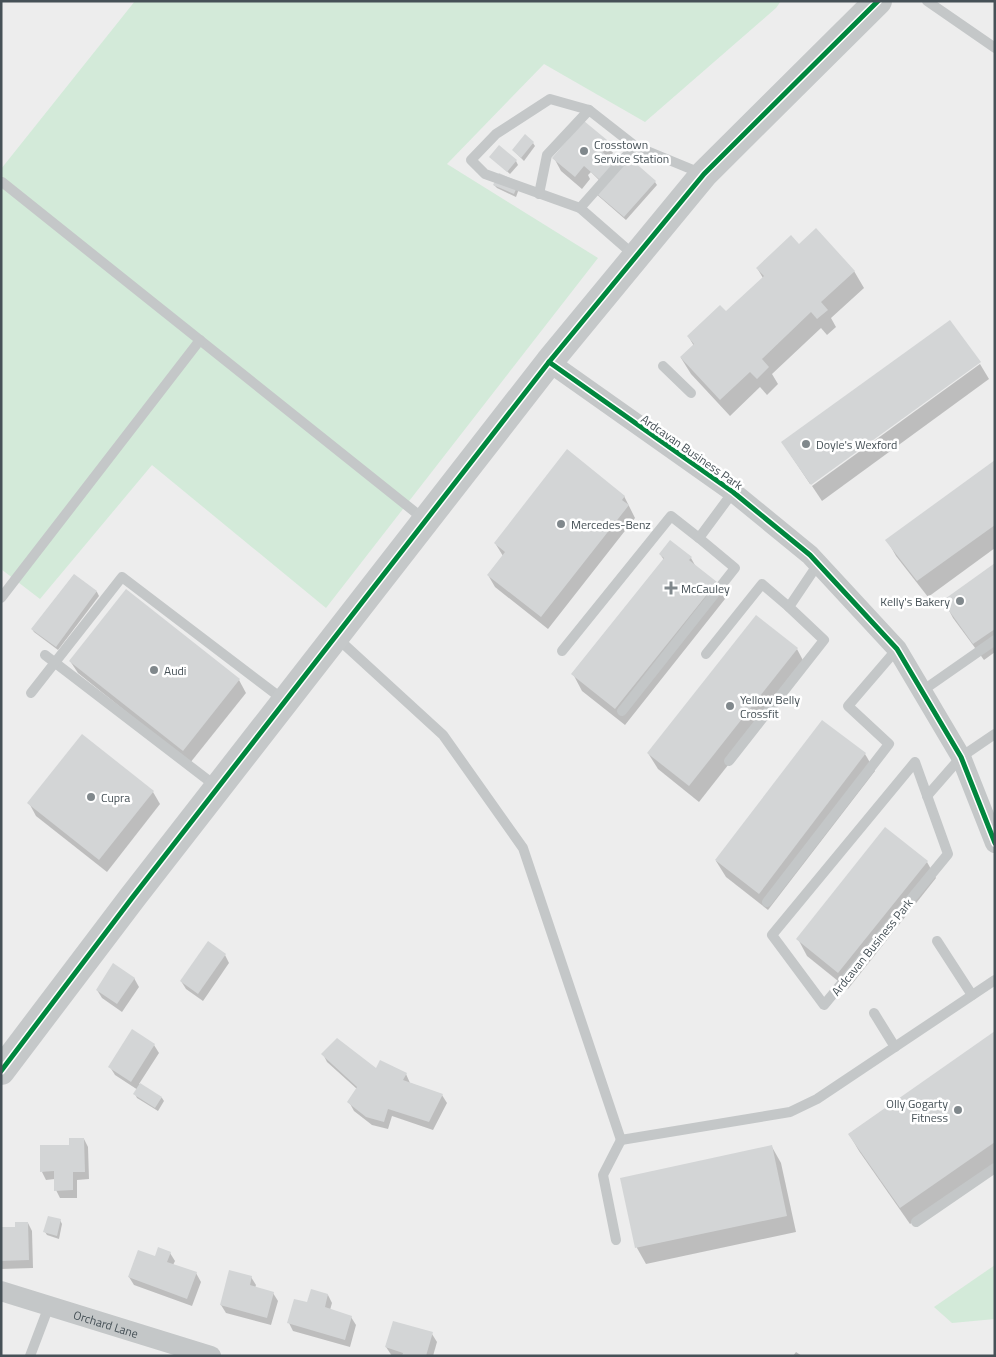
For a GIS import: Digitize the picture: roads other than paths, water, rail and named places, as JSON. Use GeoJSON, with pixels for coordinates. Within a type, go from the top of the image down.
{"type":"FeatureCollection","features":[{"type":"Feature","properties":{"kind":"main road"},"geometry":{"type":"LineString","coordinates":[[1,1071],[132,898],[426,520],[549,362],[635,256],[704,174],[878,1]]}},
{"type":"Feature","properties":{"kind":"street","name":"Ardcavan Business Park"},"geometry":{"type":"LineString","coordinates":[[549,362],[733,492],[810,555],[897,648],[961,757],[995,843]]}},
{"type":"Feature","properties":{"kind":"street","name":"Orchard Lane"},"geometry":{"type":"LineString","coordinates":[[1,1291],[210,1356]]}},
{"type":"Feature","properties":{"kind":"lane"},"geometry":{"type":"LineString","coordinates":[[927,1],[995,48]]}},
{"type":"Feature","properties":{"kind":"lane"},"geometry":{"type":"LineString","coordinates":[[635,256],[580,208],[485,174],[471,160],[496,134],[550,99],[589,110],[635,146],[704,174]]}},
{"type":"Feature","properties":{"kind":"lane"},"geometry":{"type":"LineString","coordinates":[[539,194],[547,154],[589,110]]}},
{"type":"Feature","properties":{"kind":"lane"},"geometry":{"type":"LineString","coordinates":[[580,208],[635,146]]}},
{"type":"Feature","properties":{"kind":"lane"},"geometry":{"type":"LineString","coordinates":[[2,182],[426,520]]}},
{"type":"Feature","properties":{"kind":"lane"},"geometry":{"type":"LineString","coordinates":[[1,598],[200,340]]}},
{"type":"Feature","properties":{"kind":"lane"},"geometry":{"type":"LineString","coordinates":[[663,366],[691,393]]}},
{"type":"Feature","properties":{"kind":"lane","name":"Ardcavan Business Park"},"geometry":{"type":"LineString","coordinates":[[699,538],[733,492]]}},
{"type":"Feature","properties":{"kind":"lane"},"geometry":{"type":"LineString","coordinates":[[562,651],[671,516],[735,568],[622,711]]}},
{"type":"Feature","properties":{"kind":"lane"},"geometry":{"type":"LineString","coordinates":[[789,607],[818,564]]}},
{"type":"Feature","properties":{"kind":"lane"},"geometry":{"type":"LineString","coordinates":[[32,693],[122,577],[286,702]]}},
{"type":"Feature","properties":{"kind":"lane"},"geometry":{"type":"LineString","coordinates":[[706,654],[762,584],[824,640],[729,761]]}},
{"type":"Feature","properties":{"kind":"lane"},"geometry":{"type":"LineString","coordinates":[[336,636],[443,735],[523,848],[621,1140],[603,1175],[616,1240]]}},
{"type":"Feature","properties":{"kind":"lane"},"geometry":{"type":"LineString","coordinates":[[922,691],[995,640]]}},
{"type":"Feature","properties":{"kind":"lane"},"geometry":{"type":"LineString","coordinates":[[768,902],[889,744],[848,706],[897,648]]}},
{"type":"Feature","properties":{"kind":"lane"},"geometry":{"type":"LineString","coordinates":[[45,655],[218,788]]}},
{"type":"Feature","properties":{"kind":"lane"},"geometry":{"type":"LineString","coordinates":[[928,796],[961,757],[995,734]]}},
{"type":"Feature","properties":{"kind":"lane","name":"Ardcavan Business Park"},"geometry":{"type":"LineString","coordinates":[[915,762],[928,796],[948,854],[824,1005],[772,935],[915,762]]}},
{"type":"Feature","properties":{"kind":"lane"},"geometry":{"type":"LineString","coordinates":[[937,941],[972,996]]}},
{"type":"Feature","properties":{"kind":"lane"},"geometry":{"type":"LineString","coordinates":[[621,1140],[790,1112],[817,1099],[995,980]]}},
{"type":"Feature","properties":{"kind":"lane"},"geometry":{"type":"LineString","coordinates":[[874,1013],[895,1047]]}},
{"type":"Feature","properties":{"kind":"lane"},"geometry":{"type":"LineString","coordinates":[[916,1222],[995,1168]]}},
{"type":"Feature","properties":{"kind":"lane"},"geometry":{"type":"LineString","coordinates":[[30,1356],[49,1306]]}},
{"type":"Feature","properties":{"kind":"place","name":"Crosstown Service Station"},"geometry":{"type":"Point","coordinates":[584,151]}},
{"type":"Feature","properties":{"kind":"place","name":"Doyle's Wexford"},"geometry":{"type":"Point","coordinates":[806,444]}},
{"type":"Feature","properties":{"kind":"place","name":"Mercedes-Benz"},"geometry":{"type":"Point","coordinates":[561,524]}},
{"type":"Feature","properties":{"kind":"place","name":"McCauley"},"geometry":{"type":"Point","coordinates":[671,588]}},
{"type":"Feature","properties":{"kind":"place","name":"Kelly's Bakery"},"geometry":{"type":"Point","coordinates":[960,601]}},
{"type":"Feature","properties":{"kind":"place","name":"Audi"},"geometry":{"type":"Point","coordinates":[154,670]}},
{"type":"Feature","properties":{"kind":"place","name":"Yellow Belly Crossfit"},"geometry":{"type":"Point","coordinates":[730,706]}},
{"type":"Feature","properties":{"kind":"place","name":"Cupra"},"geometry":{"type":"Point","coordinates":[91,797]}},
{"type":"Feature","properties":{"kind":"place","name":"Olly Gogarty Fitness"},"geometry":{"type":"Point","coordinates":[958,1110]}}]}
